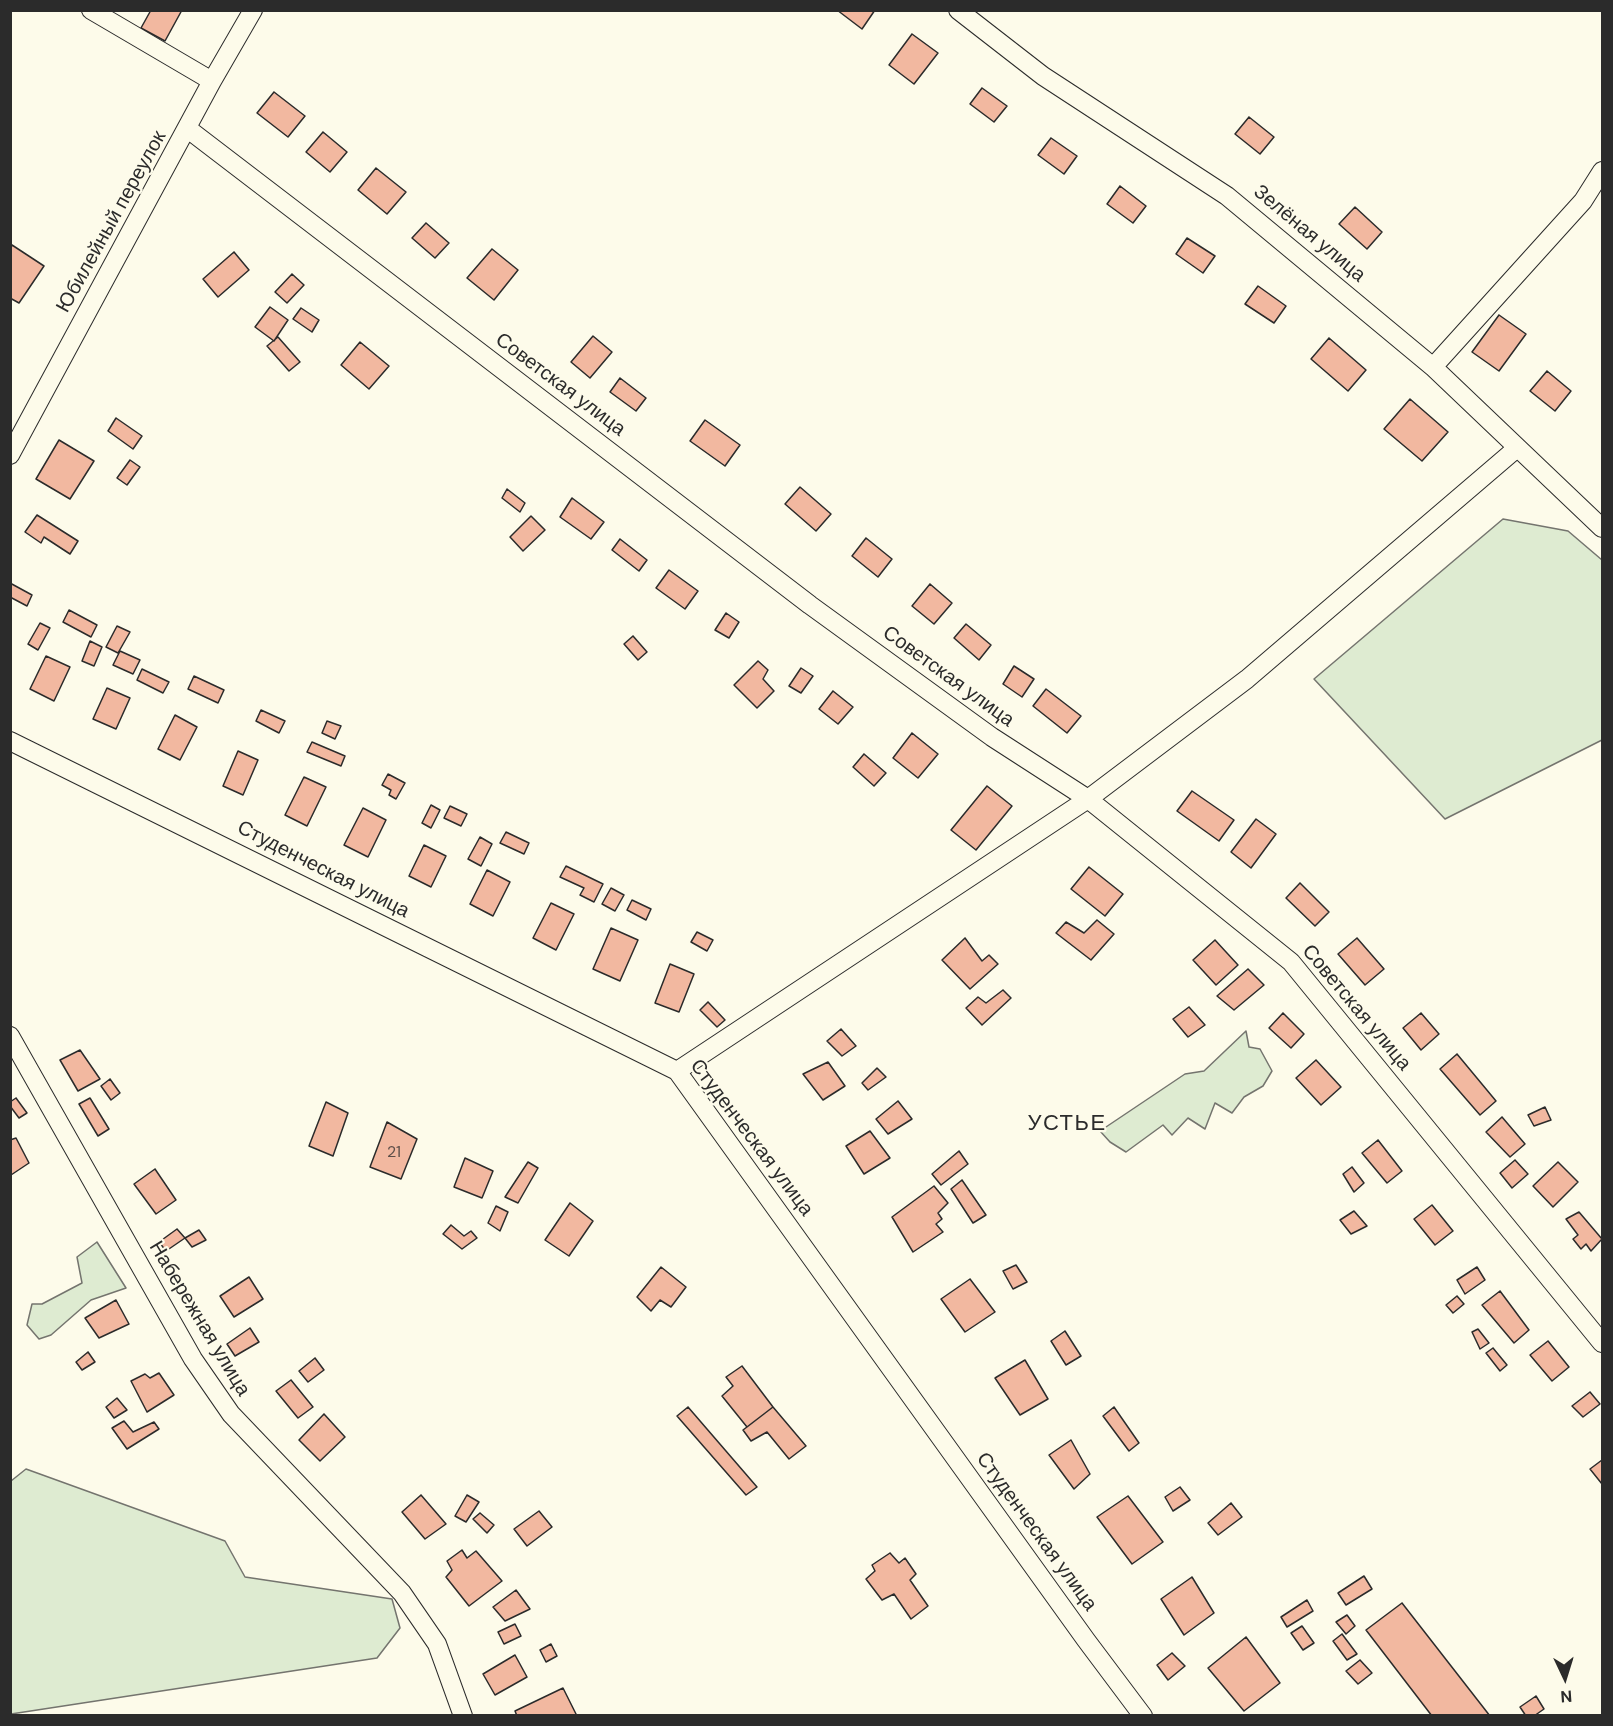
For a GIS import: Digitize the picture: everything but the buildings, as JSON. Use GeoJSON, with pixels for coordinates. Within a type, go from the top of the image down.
{"type":"FeatureCollection","features":[{"type":"Feature","properties":{"kind":"street"},"geometry":{"type":"LineString","coordinates":[[91,10],[212,81]]}},
{"type":"Feature","properties":{"kind":"street","name":"Юбилейный переулок"},"geometry":{"type":"LineString","coordinates":[[10,455],[212,81],[253,10]]}},
{"type":"Feature","properties":{"kind":"street","name":"Зелёная улица"},"geometry":{"type":"LineString","coordinates":[[958,10],[1043,76],[1227,196],[1433,367],[1602,528]]}},
{"type":"Feature","properties":{"kind":"street","name":"Советская улица"},"geometry":{"type":"LineString","coordinates":[[188,129],[810,605],[992,737],[1088,799],[1291,962],[1602,1343]]}},
{"type":"Feature","properties":{"kind":"street"},"geometry":{"type":"LineString","coordinates":[[1433,367],[1583,201],[1602,171]]}},
{"type":"Feature","properties":{"kind":"street"},"geometry":{"type":"LineString","coordinates":[[677,1071],[1088,799],[1248,679],[1517,448]]}},
{"type":"Feature","properties":{"kind":"street","name":"Студенческая улица"},"geometry":{"type":"LineString","coordinates":[[10,741],[677,1071],[1086,1641],[1143,1716]]}},
{"type":"Feature","properties":{"kind":"street","name":"Набережная улица"},"geometry":{"type":"LineString","coordinates":[[10,1036],[193,1359],[231,1414],[402,1593],[436,1644],[463,1716]]}},
{"type":"Feature","properties":{"kind":"green space"},"geometry":{"type":"Polygon","coordinates":[[[1503,519],[1568,531],[1602,560],[1602,740],[1445,819],[1314,679],[1503,519]]]}},
{"type":"Feature","properties":{"kind":"green space"},"geometry":{"type":"Polygon","coordinates":[[[1246,1031],[1249,1047],[1260,1049],[1272,1071],[1263,1086],[1244,1097],[1232,1113],[1215,1103],[1205,1129],[1188,1118],[1172,1135],[1163,1125],[1126,1152],[1110,1142],[1100,1131],[1185,1074],[1204,1071],[1246,1031]]]}},
{"type":"Feature","properties":{"kind":"green space"},"geometry":{"type":"Polygon","coordinates":[[[97,1242],[126,1288],[91,1300],[51,1335],[39,1339],[27,1325],[32,1304],[42,1304],[82,1283],[77,1257],[97,1242]]]}},
{"type":"Feature","properties":{"kind":"green space"},"geometry":{"type":"Polygon","coordinates":[[[26,1469],[225,1541],[245,1577],[392,1599],[400,1628],[377,1658],[11,1714],[11,1481],[26,1469]]]}},
{"type":"Feature","properties":{"kind":"district","name":"УСТЬЕ"},"geometry":{"type":"Point","coordinates":[1067,1124]}}]}
